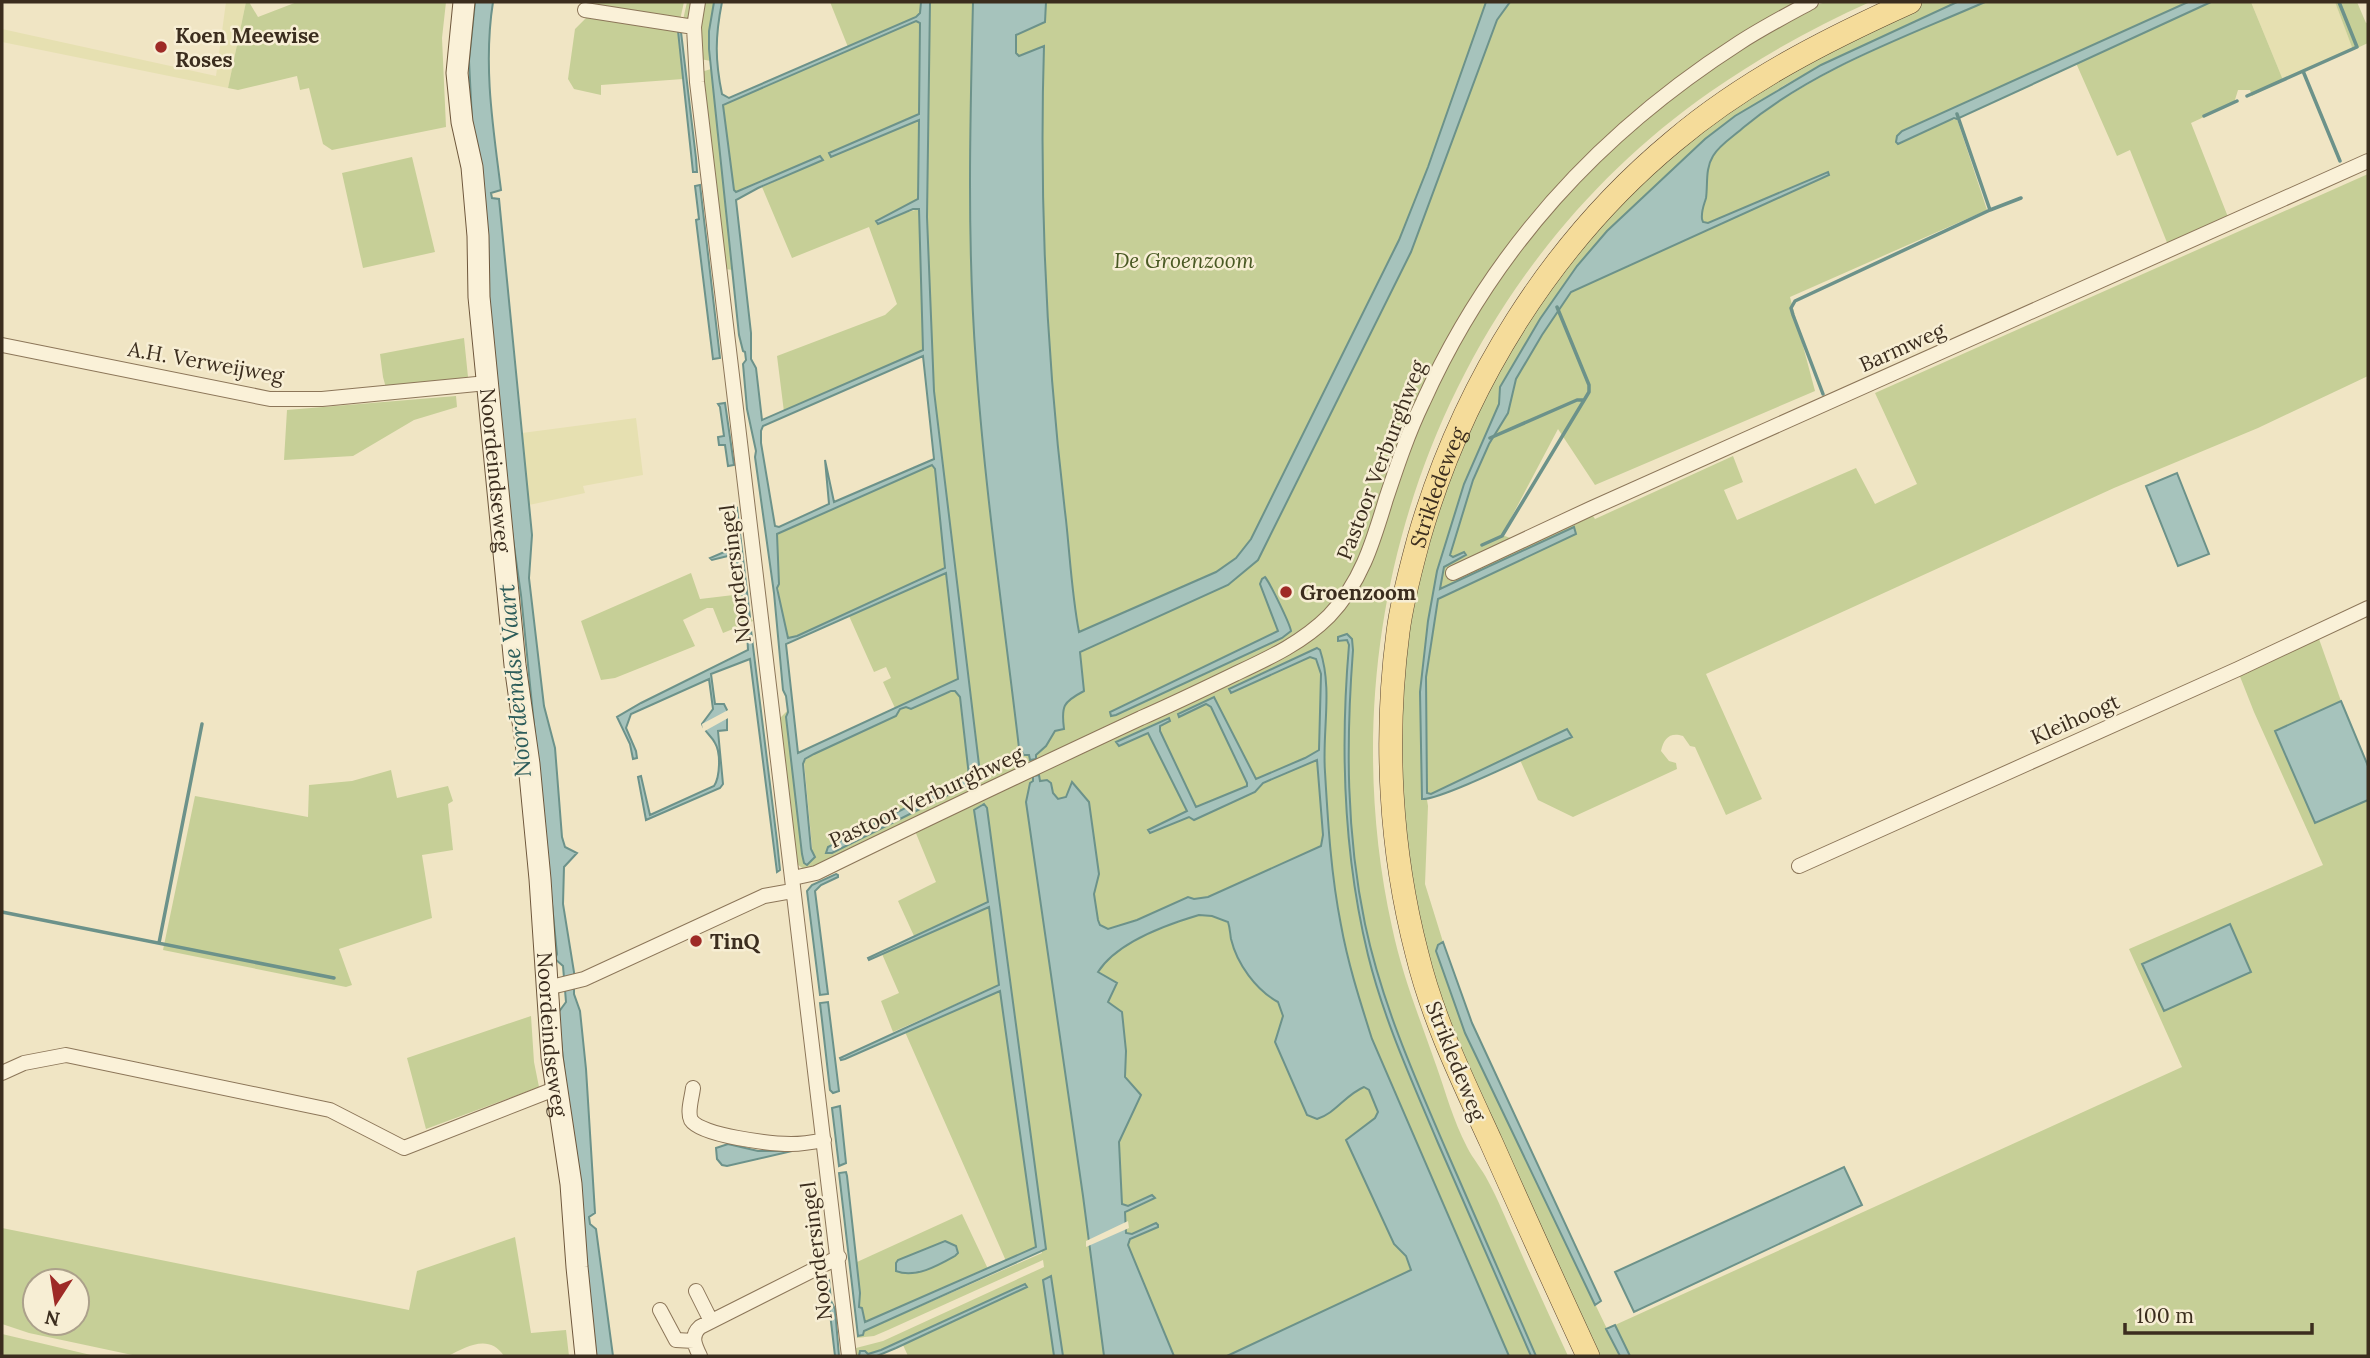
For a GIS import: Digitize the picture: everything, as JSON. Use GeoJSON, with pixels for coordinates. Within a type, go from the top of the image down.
{"type":"FeatureCollection","features":[{"type":"Feature","properties":{"kind":"main road","name":"Strikledeweg"},"geometry":{"type":"LineString","coordinates":[[1572,1356],[1439,1065],[1419,1010],[1391,904],[1380,831],[1376,765],[1377,702],[1384,626],[1396,568],[1418,489],[1467,375],[1499,320],[1542,258],[1574,219],[1618,173],[1707,98],[1785,47],[1877,2]]}},
{"type":"Feature","properties":{"kind":"main road","name":"Strikledeweg"},"geometry":{"type":"LineString","coordinates":[[1588,1356],[1448,1048],[1417,957],[1404,900],[1394,829],[1391,740],[1398,631],[1410,570],[1432,495],[1480,382],[1522,313],[1554,267],[1586,228],[1626,185],[1672,142],[1711,112],[1792,59],[1910,2]]}},
{"type":"Feature","properties":{"kind":"street","name":"Noordeindseweg"},"geometry":{"type":"LineString","coordinates":[[464,2],[457,73],[462,122],[473,177],[479,297],[515,665],[522,701],[540,879],[562,985],[551,1090],[571,1184],[586,1356]]}},
{"type":"Feature","properties":{"kind":"street","name":"Noordersingel"},"geometry":{"type":"LineString","coordinates":[[698,2],[694,27],[698,96],[792,885],[803,953],[849,1356]]}},
{"type":"Feature","properties":{"kind":"street","name":"Pastoor Verburghweg"},"geometry":{"type":"LineString","coordinates":[[562,985],[792,885],[1294,645],[1315,629],[1345,596],[1367,560],[1405,445],[1422,403],[1443,361],[1506,256],[1551,201],[1614,137],[1668,92],[1741,41],[1811,2]]}},
{"type":"Feature","properties":{"kind":"street"},"geometry":{"type":"LineString","coordinates":[[585,10],[694,27]]}},
{"type":"Feature","properties":{"kind":"street","name":"Barmweg"},"geometry":{"type":"LineString","coordinates":[[1453,573],[1605,502],[2368,162]]}},
{"type":"Feature","properties":{"kind":"street","name":"A.H. Verweijweg"},"geometry":{"type":"LineString","coordinates":[[2,345],[270,399],[322,399],[487,383]]}},
{"type":"Feature","properties":{"kind":"street","name":"Kleihoogt"},"geometry":{"type":"LineString","coordinates":[[1799,866],[2368,608]]}},
{"type":"Feature","properties":{"kind":"street","name":"Noordeindseweg"},"geometry":{"type":"LineString","coordinates":[[2,1073],[24,1063],[66,1055],[330,1110],[404,1148],[551,1090]]}},
{"type":"Feature","properties":{"kind":"street"},"geometry":{"type":"LineString","coordinates":[[693,1088],[689,1114],[698,1127],[774,1143],[793,1144],[824,1140]]}},
{"type":"Feature","properties":{"kind":"street"},"geometry":{"type":"LineString","coordinates":[[700,1356],[694,1341],[696,1330],[839,1257]]}},
{"type":"Feature","properties":{"kind":"street"},"geometry":{"type":"LineString","coordinates":[[696,1290],[711,1321]]}},
{"type":"Feature","properties":{"kind":"street"},"geometry":{"type":"LineString","coordinates":[[660,1310],[676,1340],[694,1341]]}},
{"type":"Feature","properties":{"kind":"shaded area"},"geometry":{"type":"Polygon","coordinates":[[[226,2],[246,2],[228,88],[2,42],[2,29],[216,76],[226,2]]]}},
{"type":"Feature","properties":{"kind":"shaded area"},"geometry":{"type":"Polygon","coordinates":[[[2251,2],[2335,2],[2353,50],[2283,80],[2251,2]]]}},
{"type":"Feature","properties":{"kind":"shaded area"},"geometry":{"type":"Polygon","coordinates":[[[636,418],[643,475],[583,486],[585,493],[529,505],[522,433],[636,418]]]}},
{"type":"Feature","properties":{"kind":"green space"},"geometry":{"type":"Polygon","coordinates":[[[246,2],[249,2],[258,17],[297,2],[446,2],[442,38],[446,127],[332,150],[323,144],[309,88],[300,90],[297,76],[238,90],[228,88],[246,2]]]}},
{"type":"Feature","properties":{"kind":"green space"},"geometry":{"type":"Polygon","coordinates":[[[577,2],[684,2],[680,20],[585,6],[577,2]]]}},
{"type":"Feature","properties":{"kind":"green space"},"geometry":{"type":"Polygon","coordinates":[[[687,2],[693,2],[692,13],[687,21],[680,20],[683,20],[687,2]]]}},
{"type":"Feature","properties":{"kind":"green space"},"geometry":{"type":"Polygon","coordinates":[[[703,2],[714,2],[708,38],[711,61],[700,59],[703,2]]]}},
{"type":"Feature","properties":{"kind":"green space"},"geometry":{"type":"Polygon","coordinates":[[[830,2],[921,2],[921,12],[916,17],[848,47],[830,2]]]}},
{"type":"Feature","properties":{"kind":"green space","name":"De Groenzoom"},"geometry":{"type":"Polygon","coordinates":[[[925,2],[1802,2],[1595,149],[1446,346],[1397,483],[1444,374],[1487,296],[1547,216],[1581,178],[1654,110],[1694,80],[1781,24],[1819,4],[1870,2],[1788,43],[1710,92],[1617,168],[1539,256],[1475,355],[1426,462],[1392,574],[1375,690],[1375,809],[1396,945],[1458,1127],[1495,1195],[1568,1356],[1058,1356],[1046,1279],[1043,1280],[1054,1356],[908,1356],[903,1345],[1027,1287],[1025,1284],[881,1350],[868,1354],[865,1351],[859,1352],[859,1356],[853,1356],[856,1348],[883,1341],[1044,1267],[1043,1260],[874,1336],[855,1338],[863,1335],[864,1331],[1042,1253],[982,804],[974,810],[988,902],[914,936],[898,901],[936,882],[915,831],[805,870],[797,864],[789,817],[792,812],[790,799],[786,797],[778,720],[788,710],[786,717],[802,854],[807,865],[813,858],[804,761],[896,716],[900,709],[955,691],[960,697],[970,776],[828,847],[828,852],[832,853],[978,778],[932,420],[923,190],[925,2]]]}},
{"type":"Feature","properties":{"kind":"green space"},"geometry":{"type":"Polygon","coordinates":[[[1924,2],[1957,2],[1821,65],[1783,86],[1705,139],[1607,231],[1577,266],[1540,319],[1500,387],[1499,404],[1464,484],[1437,571],[1420,692],[1422,799],[1427,800],[1428,806],[1425,884],[1443,942],[1438,945],[1465,1033],[1620,1356],[1591,1356],[1435,1000],[1395,805],[1411,584],[1446,467],[1558,269],[1696,129],[1846,37],[1924,2]]]}},
{"type":"Feature","properties":{"kind":"green space"},"geometry":{"type":"Polygon","coordinates":[[[1985,2],[2188,2],[1901,131],[1957,119],[1987,210],[1790,297],[1815,391],[1595,485],[1558,429],[1502,535],[1516,540],[1591,513],[1595,519],[1733,456],[1743,482],[1724,490],[1737,520],[1856,468],[1875,504],[1917,484],[1875,393],[2368,174],[2368,376],[2258,428],[2114,488],[1706,674],[1762,799],[1726,815],[1695,747],[1678,735],[1668,737],[1661,751],[1669,761],[1676,763],[1677,769],[1573,817],[1538,800],[1520,760],[1571,737],[1567,729],[1431,794],[1427,793],[1426,677],[1438,599],[1576,534],[1440,589],[1444,567],[1466,555],[1464,552],[1453,557],[1450,555],[1473,480],[1489,444],[1508,413],[1516,379],[1571,292],[1828,175],[1827,172],[1708,224],[1703,222],[1710,161],[1729,139],[1768,110],[1827,74],[1985,2]]]}},
{"type":"Feature","properties":{"kind":"green space"},"geometry":{"type":"Polygon","coordinates":[[[2211,2],[2251,2],[2283,80],[2252,96],[2250,90],[2238,90],[2234,103],[2191,123],[2228,217],[2168,245],[2130,150],[2117,156],[2076,63],[2211,2]]]}},
{"type":"Feature","properties":{"kind":"green space"},"geometry":{"type":"Polygon","coordinates":[[[2335,2],[2357,2],[2366,23],[2368,22],[2368,43],[2353,50],[2335,2]]]}},
{"type":"Feature","properties":{"kind":"green space"},"geometry":{"type":"Polygon","coordinates":[[[588,16],[682,30],[678,32],[683,79],[601,85],[601,95],[574,89],[568,79],[575,29],[588,16]]]}},
{"type":"Feature","properties":{"kind":"green space"},"geometry":{"type":"Polygon","coordinates":[[[916,21],[920,23],[919,114],[884,134],[919,120],[918,199],[876,221],[919,209],[924,350],[784,412],[777,356],[885,315],[897,304],[869,227],[792,258],[762,187],[822,160],[736,192],[723,105],[916,21]]]}},
{"type":"Feature","properties":{"kind":"green space"},"geometry":{"type":"Polygon","coordinates":[[[711,69],[733,270],[725,269],[701,72],[711,69]]]}},
{"type":"Feature","properties":{"kind":"green space"},"geometry":{"type":"Polygon","coordinates":[[[412,157],[435,252],[363,268],[342,173],[412,157]]]}},
{"type":"Feature","properties":{"kind":"green space"},"geometry":{"type":"Polygon","coordinates":[[[464,338],[468,377],[386,388],[380,354],[464,338]]]}},
{"type":"Feature","properties":{"kind":"green space"},"geometry":{"type":"Polygon","coordinates":[[[456,396],[457,407],[414,420],[353,456],[284,460],[287,410],[456,396]]]}},
{"type":"Feature","properties":{"kind":"green space"},"geometry":{"type":"Polygon","coordinates":[[[932,465],[935,469],[946,568],[788,638],[785,634],[778,587],[777,534],[932,465]]]}},
{"type":"Feature","properties":{"kind":"green space"},"geometry":{"type":"Polygon","coordinates":[[[691,573],[700,599],[742,594],[746,618],[750,617],[753,621],[723,633],[713,608],[707,608],[683,620],[695,646],[615,678],[601,680],[581,621],[691,573]]]}},
{"type":"Feature","properties":{"kind":"green space"},"geometry":{"type":"Polygon","coordinates":[[[946,573],[958,679],[895,708],[883,682],[891,678],[886,667],[874,672],[849,616],[946,573]]]}},
{"type":"Feature","properties":{"kind":"green space"},"geometry":{"type":"Polygon","coordinates":[[[2319,639],[2341,701],[2275,731],[2315,823],[2368,800],[2368,1356],[1630,1356],[1615,1325],[2182,1067],[2129,949],[2323,865],[2239,674],[2319,639]]]}},
{"type":"Feature","properties":{"kind":"green space"},"geometry":{"type":"Polygon","coordinates":[[[391,770],[397,798],[448,786],[453,801],[448,804],[453,850],[422,855],[432,918],[339,949],[352,985],[346,987],[163,950],[195,796],[308,817],[309,785],[352,781],[391,770]]]}},
{"type":"Feature","properties":{"kind":"green space"},"geometry":{"type":"Polygon","coordinates":[[[989,907],[999,985],[893,1032],[881,1001],[899,993],[882,954],[989,907]]]}},
{"type":"Feature","properties":{"kind":"green space"},"geometry":{"type":"Polygon","coordinates":[[[1000,991],[1036,1248],[1006,1261],[905,1032],[1000,991]]]}},
{"type":"Feature","properties":{"kind":"green space"},"geometry":{"type":"Polygon","coordinates":[[[531,1016],[534,1062],[539,1087],[426,1129],[407,1058],[531,1016]]]}},
{"type":"Feature","properties":{"kind":"green space"},"geometry":{"type":"Polygon","coordinates":[[[962,1214],[988,1269],[865,1322],[862,1308],[859,1308],[857,1262],[962,1214]]]}},
{"type":"Feature","properties":{"kind":"green space"},"geometry":{"type":"Polygon","coordinates":[[[2,1228],[409,1310],[417,1271],[515,1237],[531,1333],[566,1330],[569,1356],[504,1356],[491,1345],[477,1344],[448,1356],[137,1356],[48,1337],[91,1337],[91,1267],[21,1267],[21,1330],[2,1324],[2,1228]]]}},
{"type":"Feature","properties":{"kind":"green space"},"geometry":{"type":"Polygon","coordinates":[[[2,1334],[95,1356],[2,1356],[2,1334]]]}},
{"type":"Feature","properties":{"kind":"water"},"geometry":{"type":"Polygon","coordinates":[[[475,2],[493,2],[489,73],[501,190],[491,193],[492,198],[499,199],[532,535],[529,578],[544,706],[555,748],[562,837],[565,847],[577,853],[564,867],[563,904],[586,1069],[595,1213],[589,1217],[590,1224],[596,1229],[613,1356],[595,1356],[558,1013],[566,1002],[563,966],[555,959],[557,954],[521,595],[505,483],[472,120],[469,61],[475,2]]]}},
{"type":"Feature","properties":{"kind":"water"},"geometry":{"type":"Polygon","coordinates":[[[714,2],[722,2],[717,59],[722,94],[729,98],[916,17],[920,13],[921,2],[930,2],[927,217],[934,391],[980,773],[978,780],[832,853],[826,853],[828,847],[969,776],[960,697],[955,691],[951,691],[911,709],[900,709],[896,716],[814,754],[805,759],[803,764],[811,849],[815,857],[807,865],[802,854],[774,593],[756,451],[747,409],[743,364],[746,360],[739,335],[709,31],[714,2]],[[916,21],[723,105],[736,192],[820,156],[823,160],[736,200],[751,333],[751,359],[756,368],[762,420],[923,350],[919,209],[878,224],[876,221],[918,199],[919,120],[831,157],[829,153],[919,114],[920,23],[916,21]],[[923,356],[763,426],[761,443],[775,526],[779,527],[829,504],[825,460],[834,502],[934,459],[923,356]],[[932,465],[777,534],[777,588],[788,638],[945,568],[935,469],[932,465]],[[946,573],[786,644],[798,753],[958,679],[946,573]]]}},
{"type":"Feature","properties":{"kind":"water"},"geometry":{"type":"Polygon","coordinates":[[[973,2],[1046,2],[1045,22],[1016,35],[1016,53],[1019,56],[1044,46],[1043,165],[1049,343],[1059,461],[1079,632],[1216,572],[1236,558],[1251,539],[1399,240],[1428,167],[1486,2],[1510,2],[1497,20],[1411,252],[1258,560],[1228,585],[1080,652],[1084,691],[1065,706],[1064,729],[1055,731],[1046,746],[1036,755],[1036,759],[1030,760],[1029,755],[1024,755],[1019,748],[990,508],[976,363],[970,228],[973,2]]]}},
{"type":"Feature","properties":{"kind":"water"},"geometry":{"type":"Polygon","coordinates":[[[1957,2],[1985,2],[1829,71],[1771,106],[1723,144],[1709,166],[1703,222],[1708,223],[1828,172],[1829,175],[1571,292],[1542,335],[1516,379],[1508,413],[1489,444],[1473,480],[1450,555],[1453,557],[1464,552],[1466,555],[1444,567],[1440,589],[1574,527],[1576,534],[1438,599],[1426,677],[1427,793],[1431,794],[1567,729],[1572,737],[1450,792],[1422,799],[1420,692],[1437,571],[1464,484],[1499,404],[1500,387],[1540,319],[1577,266],[1607,231],[1705,139],[1735,116],[1821,65],[1957,2]]]}},
{"type":"Feature","properties":{"kind":"water"},"geometry":{"type":"Polygon","coordinates":[[[2188,2],[2211,2],[1957,119],[1898,144],[1896,142],[1902,131],[2188,2]]]}},
{"type":"Feature","properties":{"kind":"water"},"geometry":{"type":"Polygon","coordinates":[[[678,31],[681,32],[697,172],[693,172],[678,31]]]}},
{"type":"Feature","properties":{"kind":"water"},"geometry":{"type":"Polygon","coordinates":[[[700,185],[720,358],[713,359],[696,220],[699,219],[695,186],[700,185]]]}},
{"type":"Feature","properties":{"kind":"water"},"geometry":{"type":"Polygon","coordinates":[[[725,403],[734,465],[728,466],[725,445],[719,445],[718,437],[724,436],[718,404],[725,403]]]}},
{"type":"Feature","properties":{"kind":"water"},"geometry":{"type":"Polygon","coordinates":[[[2177,473],[2209,554],[2178,566],[2146,486],[2177,473]]]}},
{"type":"Feature","properties":{"kind":"water"},"geometry":{"type":"Polygon","coordinates":[[[737,508],[750,617],[746,619],[736,554],[712,560],[710,558],[736,547],[732,510],[737,508]]]}},
{"type":"Feature","properties":{"kind":"water"},"geometry":{"type":"Polygon","coordinates":[[[1265,577],[1291,631],[1282,638],[1111,716],[1110,712],[1278,631],[1260,584],[1265,577]]]}},
{"type":"Feature","properties":{"kind":"water"},"geometry":{"type":"Polygon","coordinates":[[[751,630],[777,841],[780,870],[777,872],[750,659],[711,674],[715,704],[724,704],[727,710],[727,730],[718,731],[723,784],[720,788],[646,820],[638,777],[641,776],[650,815],[714,786],[716,782],[719,771],[718,753],[715,743],[702,724],[713,709],[709,679],[631,714],[626,728],[637,758],[633,759],[630,744],[617,717],[748,650],[747,631],[751,630]]]}},
{"type":"Feature","properties":{"kind":"water"},"geometry":{"type":"Polygon","coordinates":[[[1347,634],[1352,639],[1353,650],[1349,719],[1351,822],[1359,890],[1372,954],[1411,1068],[1536,1356],[1531,1356],[1418,1097],[1390,1027],[1368,955],[1353,878],[1346,801],[1344,762],[1349,645],[1347,640],[1338,641],[1338,637],[1347,634]]]}},
{"type":"Feature","properties":{"kind":"water"},"geometry":{"type":"Polygon","coordinates":[[[1317,648],[1320,650],[1326,680],[1324,757],[1332,868],[1351,968],[1372,1039],[1509,1356],[1227,1356],[1411,1270],[1406,1256],[1394,1244],[1346,1140],[1375,1118],[1378,1112],[1369,1090],[1364,1087],[1357,1090],[1330,1113],[1317,1119],[1307,1115],[1275,1042],[1283,1016],[1278,1002],[1262,991],[1243,967],[1231,939],[1228,922],[1199,915],[1129,943],[1106,961],[1098,972],[1117,983],[1108,1002],[1122,1012],[1126,1051],[1125,1077],[1141,1095],[1119,1142],[1122,1204],[1128,1206],[1152,1195],[1155,1198],[1125,1212],[1126,1233],[1132,1234],[1156,1223],[1158,1225],[1130,1239],[1128,1245],[1174,1356],[1104,1356],[1026,802],[1030,783],[1033,776],[1039,775],[1040,781],[1047,780],[1051,783],[1053,793],[1058,799],[1066,797],[1072,782],[1089,802],[1099,874],[1094,894],[1100,925],[1108,929],[1137,920],[1188,897],[1208,897],[1321,846],[1323,835],[1317,760],[1263,783],[1255,792],[1194,820],[1189,817],[1150,833],[1148,830],[1187,811],[1148,733],[1119,746],[1116,742],[1169,718],[1170,721],[1160,726],[1160,731],[1196,807],[1247,786],[1211,707],[1206,704],[1179,717],[1178,714],[1214,697],[1256,779],[1305,758],[1319,750],[1321,674],[1316,659],[1310,657],[1231,693],[1229,689],[1317,648]]]}},
{"type":"Feature","properties":{"kind":"water"},"geometry":{"type":"Polygon","coordinates":[[[2341,701],[2368,766],[2368,800],[2315,823],[2275,731],[2341,701]]]}},
{"type":"Feature","properties":{"kind":"water"},"geometry":{"type":"Polygon","coordinates":[[[984,804],[987,808],[1046,1249],[858,1336],[839,1173],[846,1172],[847,1176],[860,1293],[859,1307],[862,1308],[865,1322],[1036,1247],[1000,991],[845,1059],[840,1058],[999,985],[989,907],[869,960],[868,958],[988,902],[974,810],[984,804]]]}},
{"type":"Feature","properties":{"kind":"water"},"geometry":{"type":"Polygon","coordinates":[[[836,874],[838,877],[815,891],[828,994],[820,995],[807,891],[812,885],[836,874]]]}},
{"type":"Feature","properties":{"kind":"water"},"geometry":{"type":"Polygon","coordinates":[[[2230,924],[2251,972],[2164,1011],[2142,964],[2230,924]]]}},
{"type":"Feature","properties":{"kind":"water"},"geometry":{"type":"Polygon","coordinates":[[[1443,942],[1472,1023],[1601,1301],[1595,1305],[1465,1033],[1436,951],[1438,945],[1443,942]]]}},
{"type":"Feature","properties":{"kind":"water"},"geometry":{"type":"Polygon","coordinates":[[[828,1002],[839,1091],[833,1093],[830,1090],[820,1003],[828,1002]]]}},
{"type":"Feature","properties":{"kind":"water"},"geometry":{"type":"Polygon","coordinates":[[[840,1106],[846,1163],[839,1166],[832,1108],[840,1106]]]}},
{"type":"Feature","properties":{"kind":"water"},"geometry":{"type":"Polygon","coordinates":[[[728,1144],[758,1151],[792,1151],[727,1166],[717,1159],[716,1148],[728,1144]]]}},
{"type":"Feature","properties":{"kind":"water"},"geometry":{"type":"Polygon","coordinates":[[[1844,1167],[1862,1205],[1634,1312],[1615,1272],[1844,1167]]]}},
{"type":"Feature","properties":{"kind":"water"},"geometry":{"type":"Polygon","coordinates":[[[945,1241],[956,1246],[958,1253],[955,1256],[919,1272],[896,1271],[898,1260],[945,1241]]]}},
{"type":"Feature","properties":{"kind":"water"},"geometry":{"type":"Polygon","coordinates":[[[1051,1276],[1063,1356],[1054,1356],[1043,1280],[1051,1276]]]}},
{"type":"Feature","properties":{"kind":"water"},"geometry":{"type":"Polygon","coordinates":[[[826,1279],[829,1280],[831,1301],[835,1309],[839,1356],[835,1356],[826,1279]]]}},
{"type":"Feature","properties":{"kind":"water"},"geometry":{"type":"Polygon","coordinates":[[[1025,1284],[1027,1287],[896,1348],[877,1356],[859,1356],[860,1351],[868,1354],[881,1350],[1025,1284]]]}},
{"type":"Feature","properties":{"kind":"water"},"geometry":{"type":"Polygon","coordinates":[[[1615,1325],[1630,1356],[1620,1356],[1606,1329],[1615,1325]]]}},
{"type":"Feature","properties":{"kind":"pier"},"geometry":{"type":"Polygon","coordinates":[[[730,709],[730,717],[703,732],[702,724],[730,709]]]}},
{"type":"Feature","properties":{"kind":"pier"},"geometry":{"type":"Polygon","coordinates":[[[1128,1221],[1129,1228],[1086,1247],[1086,1241],[1128,1221]]]}},
{"type":"Feature","properties":{"kind":"waterway"},"geometry":{"type":"LineString","coordinates":[[2247,96],[2357,47],[2339,2]]}},
{"type":"Feature","properties":{"kind":"waterway"},"geometry":{"type":"LineString","coordinates":[[2303,71],[2340,161]]}},
{"type":"Feature","properties":{"kind":"waterway"},"geometry":{"type":"LineString","coordinates":[[2204,116],[2237,101]]}},
{"type":"Feature","properties":{"kind":"waterway"},"geometry":{"type":"LineString","coordinates":[[1957,114],[1990,210],[2021,198]]}},
{"type":"Feature","properties":{"kind":"waterway"},"geometry":{"type":"LineString","coordinates":[[1823,394],[1793,315],[1791,308],[1795,301],[1990,210]]}},
{"type":"Feature","properties":{"kind":"waterway"},"geometry":{"type":"LineString","coordinates":[[1482,545],[1502,536],[1589,392],[1589,385],[1557,307]]}},
{"type":"Feature","properties":{"kind":"waterway"},"geometry":{"type":"LineString","coordinates":[[1490,438],[1577,400],[1584,400]]}},
{"type":"Feature","properties":{"kind":"waterway"},"geometry":{"type":"LineString","coordinates":[[159,943],[202,724]]}},
{"type":"Feature","properties":{"kind":"waterway"},"geometry":{"type":"LineString","coordinates":[[2,912],[334,978]]}},
{"type":"Feature","properties":{"kind":"place","name":"Koen Meewise Roses"},"geometry":{"type":"Point","coordinates":[161,47]}},
{"type":"Feature","properties":{"kind":"place","name":"Groenzoom"},"geometry":{"type":"Point","coordinates":[1286,592]}},
{"type":"Feature","properties":{"kind":"place","name":"TinQ"},"geometry":{"type":"Point","coordinates":[696,941]}},
{"type":"Feature","properties":{"kind":"water label","name":"Noordeindse Vaart"},"geometry":{"type":"Point","coordinates":[514,681]}}]}
